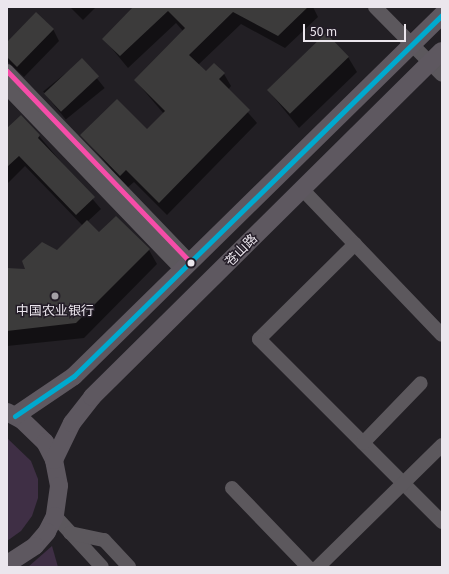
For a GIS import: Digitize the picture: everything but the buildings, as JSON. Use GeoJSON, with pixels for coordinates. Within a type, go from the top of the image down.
{"type":"FeatureCollection","features":[{"type":"Feature","properties":{"kind":"main road","name":"苍山路"},"geometry":{"type":"LineString","coordinates":[[11,414],[68,382],[187,267],[442,15]]}},
{"type":"Feature","properties":{"kind":"main road","name":"苍山路"},"geometry":{"type":"LineString","coordinates":[[54,460],[72,424],[92,397],[302,189],[438,63]]}},
{"type":"Feature","properties":{"kind":"main road"},"geometry":{"type":"LineString","coordinates":[[7,564],[35,546],[54,516],[59,486],[54,460],[35,430],[11,414]]}},
{"type":"Feature","properties":{"kind":"street"},"geometry":{"type":"LineString","coordinates":[[375,7],[412,45],[438,63]]}},
{"type":"Feature","properties":{"kind":"street"},"geometry":{"type":"LineString","coordinates":[[7,71],[187,267]]}},
{"type":"Feature","properties":{"kind":"street"},"geometry":{"type":"LineString","coordinates":[[7,88],[187,267]]}},
{"type":"Feature","properties":{"kind":"street"},"geometry":{"type":"LineString","coordinates":[[302,189],[442,335]]}},
{"type":"Feature","properties":{"kind":"street"},"geometry":{"type":"LineString","coordinates":[[355,244],[259,339],[442,522]]}},
{"type":"Feature","properties":{"kind":"street"},"geometry":{"type":"LineString","coordinates":[[363,443],[421,383]]}},
{"type":"Feature","properties":{"kind":"street"},"geometry":{"type":"LineString","coordinates":[[318,567],[442,445]]}},
{"type":"Feature","properties":{"kind":"street"},"geometry":{"type":"LineString","coordinates":[[232,488],[308,567]]}},
{"type":"Feature","properties":{"kind":"street"},"geometry":{"type":"LineString","coordinates":[[54,516],[102,567]]}},
{"type":"Feature","properties":{"kind":"street"},"geometry":{"type":"LineString","coordinates":[[70,533],[104,540],[129,567]]}},
{"type":"Feature","properties":{"kind":"shaded area"},"geometry":{"type":"Polygon","coordinates":[[[7,438],[31,461],[38,479],[38,498],[32,516],[21,531],[7,541],[7,438]]]}},
{"type":"Feature","properties":{"kind":"shaded area"},"geometry":{"type":"Polygon","coordinates":[[[52,546],[58,567],[28,567],[52,546]]]}},
{"type":"Feature","properties":{"kind":"transit line"},"geometry":{"type":"LineString","coordinates":[[15,416],[74,376],[442,15]]}},
{"type":"Feature","properties":{"kind":"transit line"},"geometry":{"type":"LineString","coordinates":[[7,71],[191,263]]}},
{"type":"Feature","properties":{"kind":"place","name":"中国农业银行"},"geometry":{"type":"Point","coordinates":[55,296]}}]}
